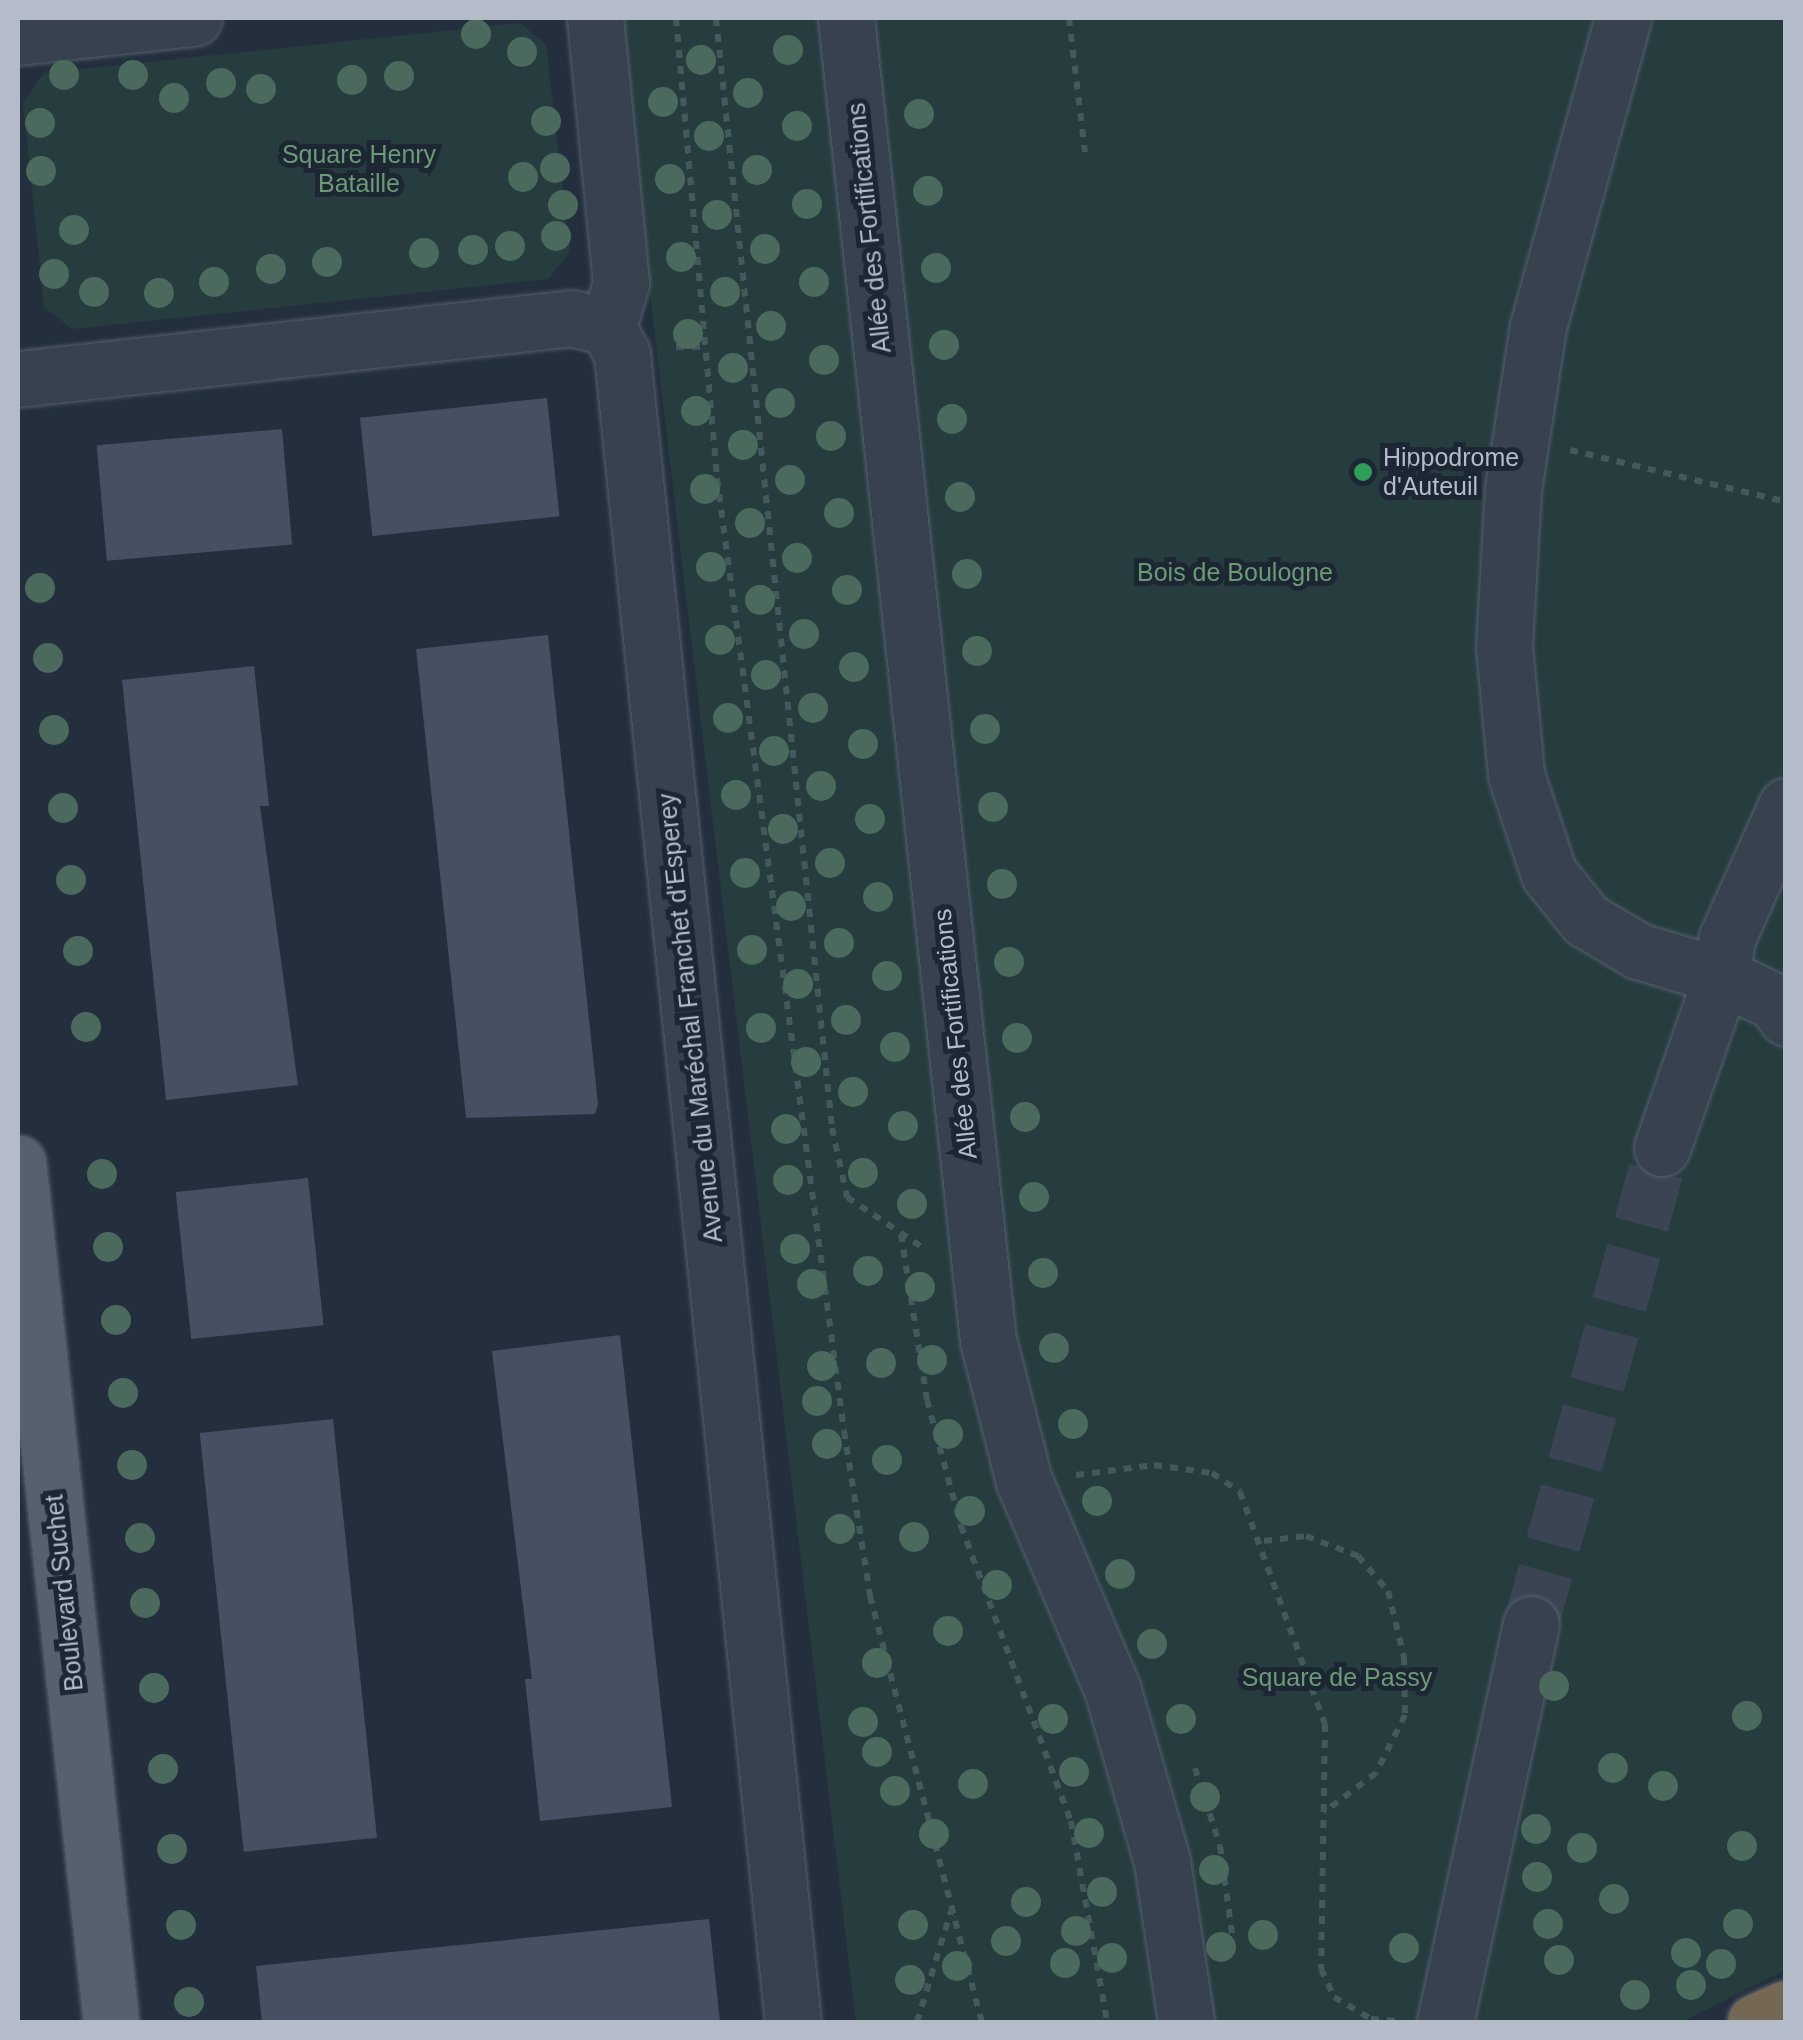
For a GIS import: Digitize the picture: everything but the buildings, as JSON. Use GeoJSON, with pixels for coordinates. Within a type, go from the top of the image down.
{"type":"FeatureCollection","features":[{"type":"Feature","properties":{"kind":"highway"},"geometry":{"type":"LineString","coordinates":[[1755,2022],[1786,2008]]}},
{"type":"Feature","properties":{"kind":"main road","name":"Boulevard Suchet"},"geometry":{"type":"LineString","coordinates":[[18,1163],[111,2022]]}},
{"type":"Feature","properties":{"kind":"street"},"geometry":{"type":"LineString","coordinates":[[18,37],[194,18]]}},
{"type":"Feature","properties":{"kind":"street"},"geometry":{"type":"LineString","coordinates":[[18,379],[572,318],[608,327],[621,283],[595,18]]}},
{"type":"Feature","properties":{"kind":"street","name":"Allée des Fortifications"},"geometry":{"type":"LineString","coordinates":[[846,18],[988,1340],[1024,1481],[1112,1688],[1162,1860],[1186,2022]]}},
{"type":"Feature","properties":{"kind":"street"},"geometry":{"type":"LineString","coordinates":[[1623,18],[1538,326],[1520,438],[1504,647],[1516,775],[1549,874],[1586,920],[1638,951],[1722,976],[1775,1002],[1786,1018]]}},
{"type":"Feature","properties":{"kind":"street","name":"Avenue du Maréchal Franchet d'Esperey"},"geometry":{"type":"LineString","coordinates":[[608,327],[622,354],[793,2022]]}},
{"type":"Feature","properties":{"kind":"street"},"geometry":{"type":"LineString","coordinates":[[1662,1148],[1722,976],[1726,938],[1786,806]]}},
{"type":"Feature","properties":{"kind":"street"},"geometry":{"type":"LineString","coordinates":[[1445,2022],[1531,1624]]}},
{"type":"Feature","properties":{"kind":"path"},"geometry":{"type":"LineString","coordinates":[[676,18],[705,348],[861,1541],[982,2022]]}},
{"type":"Feature","properties":{"kind":"path"},"geometry":{"type":"LineString","coordinates":[[716,18],[832,1128],[848,1197],[928,1251]]}},
{"type":"Feature","properties":{"kind":"path"},"geometry":{"type":"LineString","coordinates":[[1069,18],[1085,152]]}},
{"type":"Feature","properties":{"kind":"path"},"geometry":{"type":"LineString","coordinates":[[664,346],[705,348]]}},
{"type":"Feature","properties":{"kind":"path"},"geometry":{"type":"LineString","coordinates":[[1520,438],[1786,502]]}},
{"type":"Feature","properties":{"kind":"path"},"geometry":{"type":"LineString","coordinates":[[901,1233],[926,1400],[961,1526],[1072,1820],[1108,2022]]}},
{"type":"Feature","properties":{"kind":"path"},"geometry":{"type":"LineString","coordinates":[[1071,1476],[1154,1464],[1212,1473],[1240,1492],[1264,1541],[1325,1724],[1321,1969],[1346,2004],[1371,2019],[1411,2022]]}},
{"type":"Feature","properties":{"kind":"path"},"geometry":{"type":"LineString","coordinates":[[1264,1541],[1306,1536],[1358,1556],[1388,1591],[1404,1657],[1405,1715],[1383,1758],[1323,1813]]}},
{"type":"Feature","properties":{"kind":"path"},"geometry":{"type":"LineString","coordinates":[[916,2022],[951,1910]]}},
{"type":"Feature","properties":{"kind":"green space","name":"Bois de Boulogne"},"geometry":{"type":"Polygon","coordinates":[[[617,18],[1785,18],[1785,1970],[1681,2022],[856,2022],[617,18]]]}},
{"type":"Feature","properties":{"kind":"green space","name":"Square Henry Bataille"},"geometry":{"type":"Polygon","coordinates":[[[520,23],[546,44],[570,252],[548,279],[72,329],[44,307],[23,103],[44,73],[520,23]]]}},
{"type":"Feature","properties":{"kind":"tunnel"},"geometry":{"type":"LineString","coordinates":[[1531,1624],[1662,1148]]}},
{"type":"Feature","properties":{"kind":"place","name":"Hippodrome d'Auteuil"},"geometry":{"type":"Point","coordinates":[1363,472]}},
{"type":"Feature","properties":{"kind":"park label","name":"Square de Passy"},"geometry":{"type":"Point","coordinates":[1337,1677]}}]}
